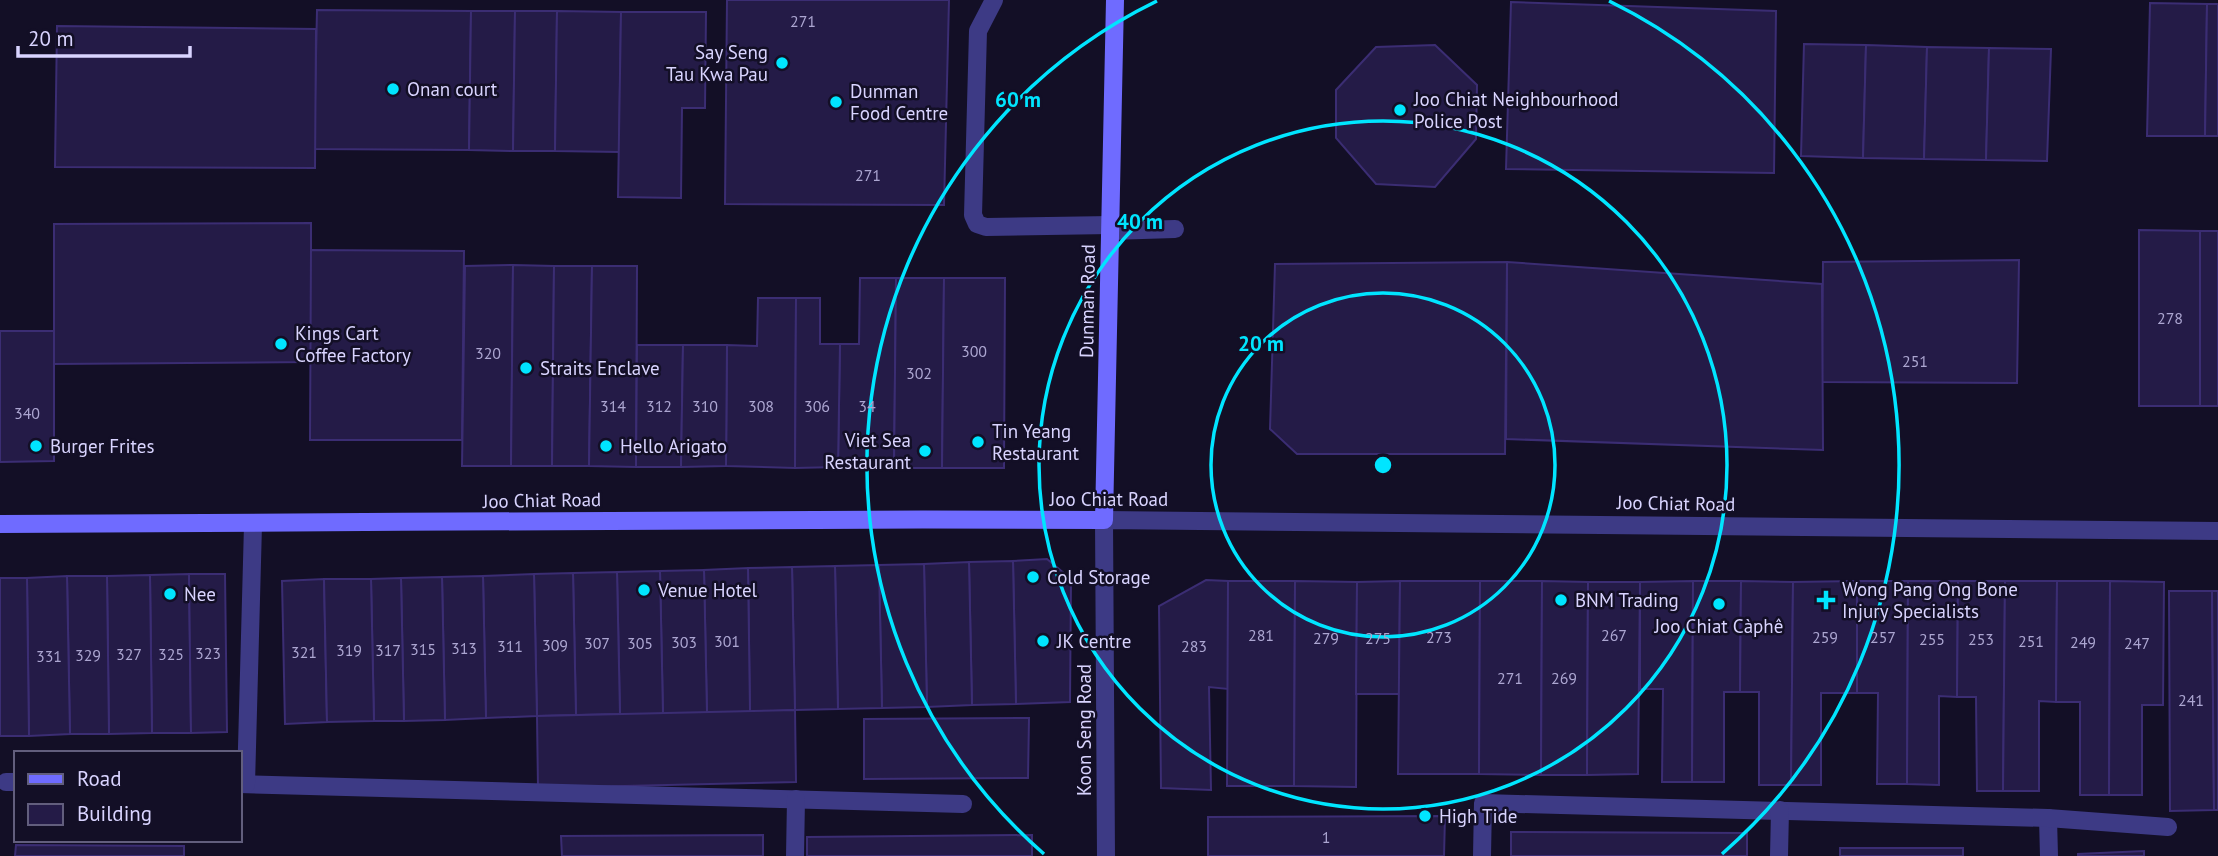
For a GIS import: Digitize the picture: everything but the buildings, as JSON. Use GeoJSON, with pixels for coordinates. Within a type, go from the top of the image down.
{"type":"FeatureCollection","features":[{"type":"Feature","properties":{"kind":"street"},"geometry":{"type":"LineString","coordinates":[[994,0],[978,31],[972,149],[972,215],[977,224],[986,227],[1175,229]]}},
{"type":"Feature","properties":{"kind":"street","name":"Dunman Road"},"geometry":{"type":"LineString","coordinates":[[1104,520],[1115,0]]}},
{"type":"Feature","properties":{"kind":"street","name":"Joo Chiat Road"},"geometry":{"type":"LineString","coordinates":[[0,524],[253,525],[709,519],[1104,520],[2218,531]]}},
{"type":"Feature","properties":{"kind":"street","name":"Koon Seng Road"},"geometry":{"type":"LineString","coordinates":[[1104,520],[1106,856]]}},
{"type":"Feature","properties":{"kind":"street"},"geometry":{"type":"LineString","coordinates":[[253,525],[243,784],[963,804]]}},
{"type":"Feature","properties":{"kind":"street"},"geometry":{"type":"LineString","coordinates":[[795,856],[796,799]]}},
{"type":"Feature","properties":{"kind":"street"},"geometry":{"type":"LineString","coordinates":[[1482,856],[1483,803],[2048,818],[2168,827]]}},
{"type":"Feature","properties":{"kind":"street"},"geometry":{"type":"LineString","coordinates":[[1779,856],[1780,810]]}},
{"type":"Feature","properties":{"kind":"street"},"geometry":{"type":"LineString","coordinates":[[2048,818],[2049,856]]}},
{"type":"Feature","properties":{"kind":"place","name":"Say Seng Tau Kwa Pau"},"geometry":{"type":"Point","coordinates":[782,63]}},
{"type":"Feature","properties":{"kind":"place","name":"Onan court"},"geometry":{"type":"Point","coordinates":[393,89]}},
{"type":"Feature","properties":{"kind":"place","name":"Dunman Food Centre"},"geometry":{"type":"Point","coordinates":[836,102]}},
{"type":"Feature","properties":{"kind":"place","name":"Joo Chiat Neighbourhood Police Post"},"geometry":{"type":"Point","coordinates":[1400,110]}},
{"type":"Feature","properties":{"kind":"place","name":"Kings Cart Coffee Factory"},"geometry":{"type":"Point","coordinates":[281,344]}},
{"type":"Feature","properties":{"kind":"place","name":"Straits Enclave"},"geometry":{"type":"Point","coordinates":[526,368]}},
{"type":"Feature","properties":{"kind":"place","name":"Tin Yeang Restaurant"},"geometry":{"type":"Point","coordinates":[978,442]}},
{"type":"Feature","properties":{"kind":"place","name":"Burger Frites"},"geometry":{"type":"Point","coordinates":[36,446]}},
{"type":"Feature","properties":{"kind":"place","name":"Hello Arigato"},"geometry":{"type":"Point","coordinates":[606,446]}},
{"type":"Feature","properties":{"kind":"place","name":"Viet Sea Restaurant"},"geometry":{"type":"Point","coordinates":[925,451]}},
{"type":"Feature","properties":{"kind":"place","name":"Cold Storage"},"geometry":{"type":"Point","coordinates":[1033,577]}},
{"type":"Feature","properties":{"kind":"place","name":"Venue Hotel"},"geometry":{"type":"Point","coordinates":[644,590]}},
{"type":"Feature","properties":{"kind":"place","name":"Nee"},"geometry":{"type":"Point","coordinates":[170,594]}},
{"type":"Feature","properties":{"kind":"place","name":"BNM Trading"},"geometry":{"type":"Point","coordinates":[1561,600]}},
{"type":"Feature","properties":{"kind":"place","name":"Wong Pang Ong Bone Injury Specialists"},"geometry":{"type":"Point","coordinates":[1826,600]}},
{"type":"Feature","properties":{"kind":"place","name":"Joo Chiat Càphê"},"geometry":{"type":"Point","coordinates":[1719,604]}},
{"type":"Feature","properties":{"kind":"place","name":"JK Centre"},"geometry":{"type":"Point","coordinates":[1043,641]}},
{"type":"Feature","properties":{"kind":"place","name":"High Tide"},"geometry":{"type":"Point","coordinates":[1425,816]}}]}
